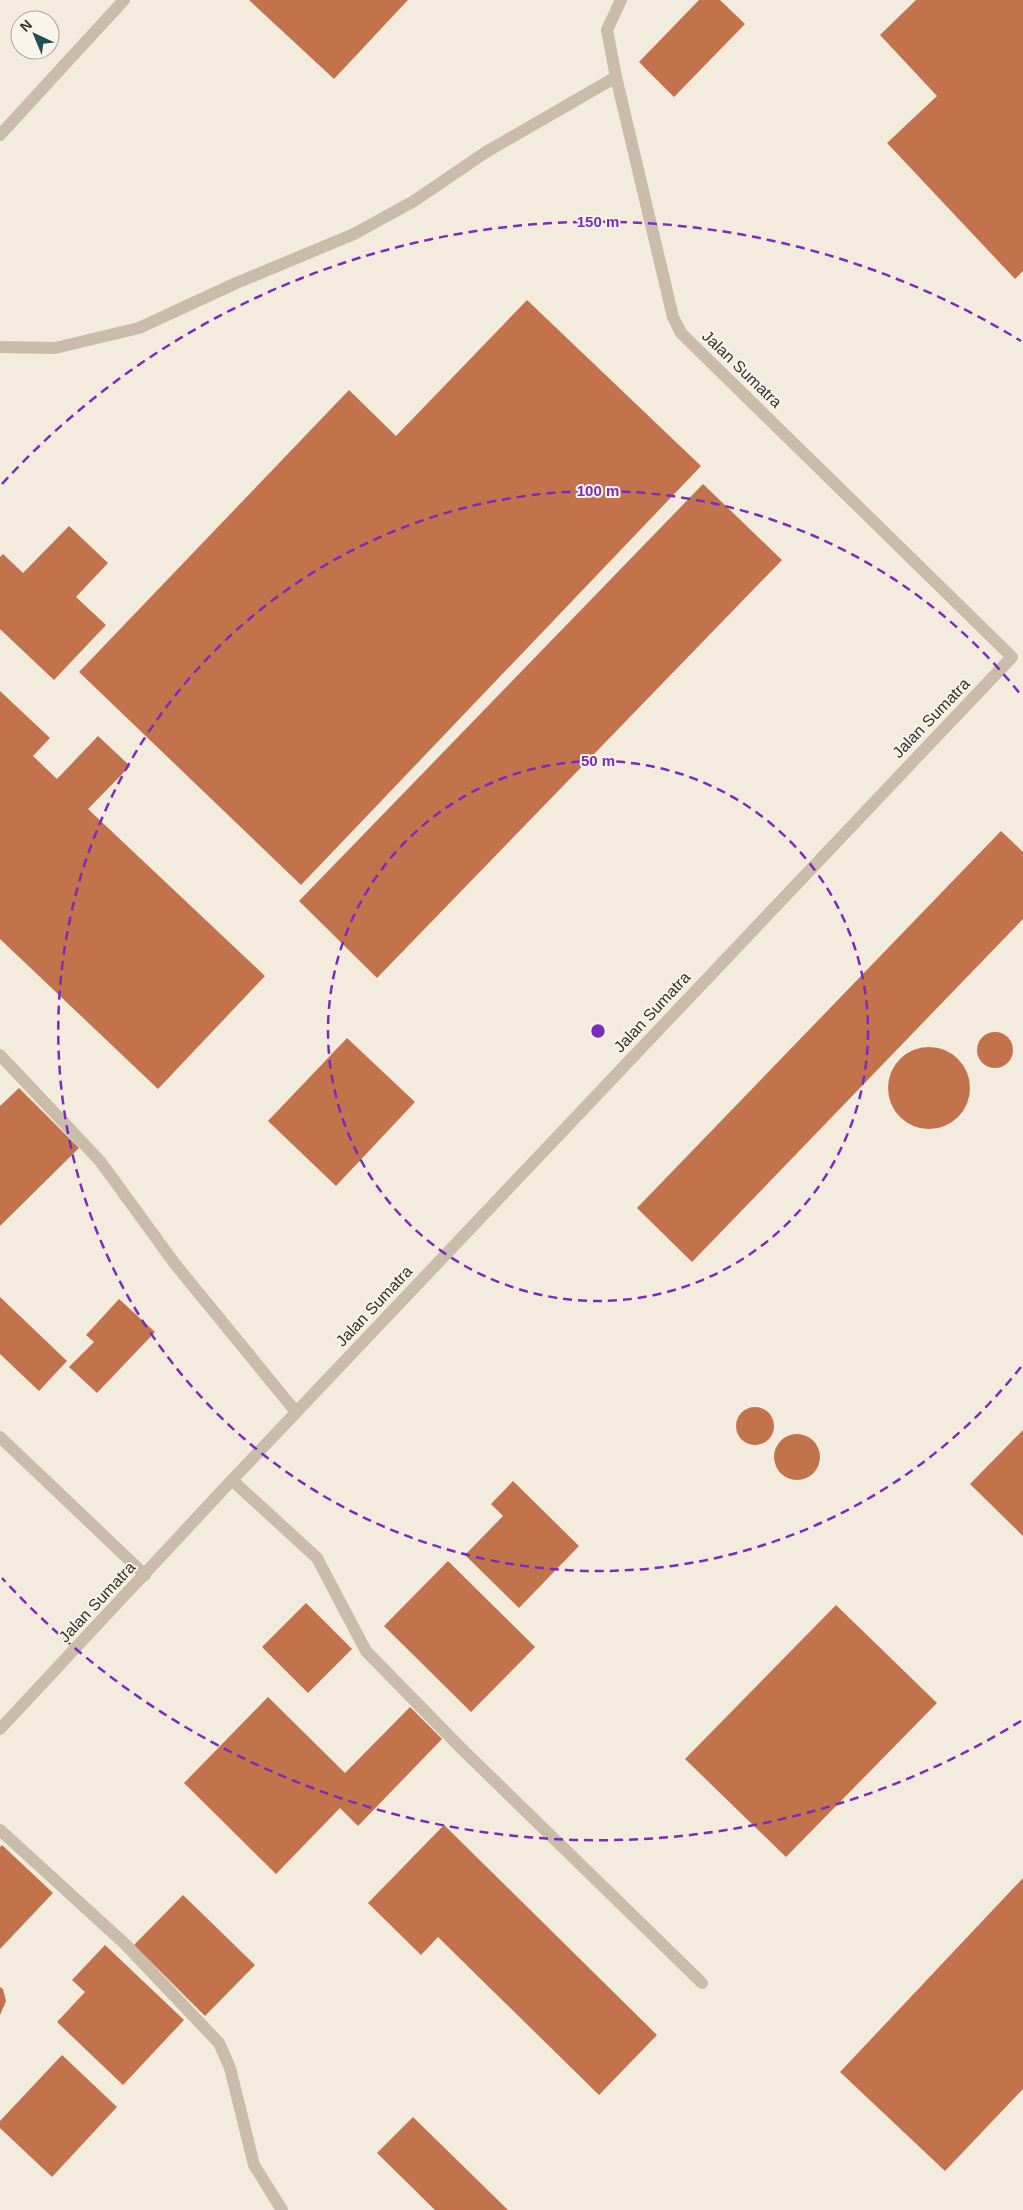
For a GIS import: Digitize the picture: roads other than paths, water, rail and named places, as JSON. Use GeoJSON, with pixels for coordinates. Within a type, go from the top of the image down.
{"type":"FeatureCollection","features":[{"type":"Feature","properties":{"kind":"lane"},"geometry":{"type":"LineString","coordinates":[[0,135],[124,0]]}},
{"type":"Feature","properties":{"kind":"lane"},"geometry":{"type":"LineString","coordinates":[[0,347],[55,348],[139,328],[234,284],[354,234],[414,201],[486,152],[616,77],[607,30],[621,0]]}},
{"type":"Feature","properties":{"kind":"lane","name":"Jalan Sumatra"},"geometry":{"type":"LineString","coordinates":[[0,1729],[296,1412],[1017,657],[681,332],[673,317],[616,77]]}},
{"type":"Feature","properties":{"kind":"lane"},"geometry":{"type":"LineString","coordinates":[[0,1055],[100,1161],[175,1264],[296,1412]]}},
{"type":"Feature","properties":{"kind":"lane"},"geometry":{"type":"LineString","coordinates":[[0,1436],[145,1575]]}},
{"type":"Feature","properties":{"kind":"lane"},"geometry":{"type":"LineString","coordinates":[[232,1480],[316,1558],[366,1651],[462,1749],[702,1983]]}},
{"type":"Feature","properties":{"kind":"lane"},"geometry":{"type":"LineString","coordinates":[[0,1830],[124,1944],[219,2043],[230,2068],[254,2165],[282,2210]]}}]}
